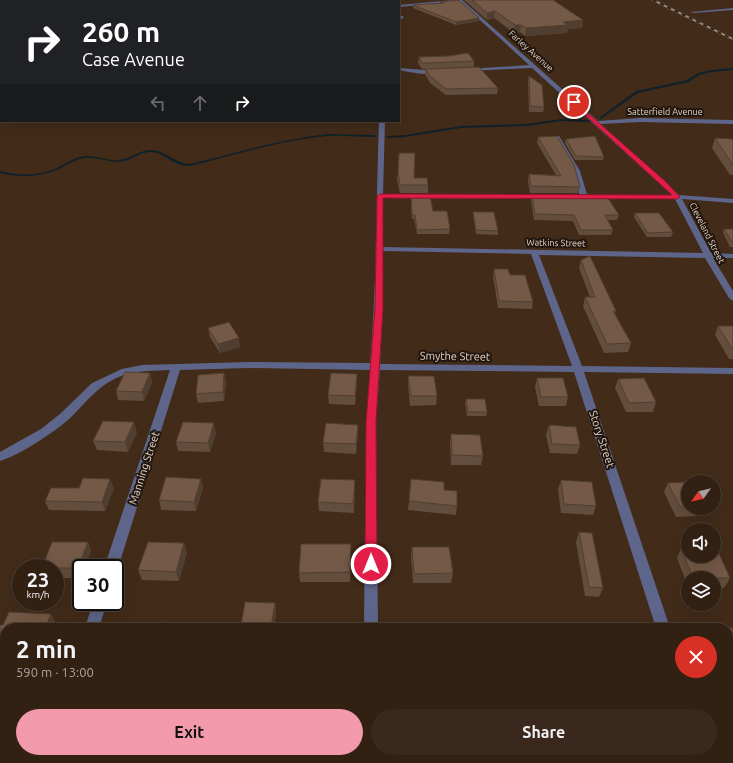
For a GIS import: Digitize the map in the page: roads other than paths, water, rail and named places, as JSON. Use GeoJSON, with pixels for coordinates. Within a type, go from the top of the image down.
{"type":"FeatureCollection","features":[{"type":"Feature","properties":{"kind":"street"},"geometry":{"type":"LineString","coordinates":[[400,6],[460,0]]}},
{"type":"Feature","properties":{"kind":"street","name":"Farley Avenue"},"geometry":{"type":"LineString","coordinates":[[460,0],[663,182],[677,197]]}},
{"type":"Feature","properties":{"kind":"street"},"geometry":{"type":"LineString","coordinates":[[693,12],[733,9]]}},
{"type":"Feature","properties":{"kind":"street"},"geometry":{"type":"LineString","coordinates":[[462,70],[534,66]]}},
{"type":"Feature","properties":{"kind":"street"},"geometry":{"type":"LineString","coordinates":[[400,69],[422,72],[446,71]]}},
{"type":"Feature","properties":{"kind":"street","name":"Satterfield Avenue"},"geometry":{"type":"LineString","coordinates":[[597,123],[640,120],[733,122]]}},
{"type":"Feature","properties":{"kind":"street"},"geometry":{"type":"LineString","coordinates":[[371,623],[371,422],[379,308],[382,122]]}},
{"type":"Feature","properties":{"kind":"street"},"geometry":{"type":"LineString","coordinates":[[558,137],[577,171],[580,198],[677,197],[733,201]]}},
{"type":"Feature","properties":{"kind":"street"},"geometry":{"type":"LineString","coordinates":[[380,196],[552,198]]}},
{"type":"Feature","properties":{"kind":"street","name":"Cleveland Street"},"geometry":{"type":"LineString","coordinates":[[677,197],[683,206],[707,256],[733,298]]}},
{"type":"Feature","properties":{"kind":"street","name":"Watkins Street"},"geometry":{"type":"LineString","coordinates":[[379,249],[733,256]]}},
{"type":"Feature","properties":{"kind":"street","name":"Story Street"},"geometry":{"type":"LineString","coordinates":[[534,253],[564,326],[661,623]]}},
{"type":"Feature","properties":{"kind":"street","name":"Smythe Street"},"geometry":{"type":"LineString","coordinates":[[0,456],[45,432],[64,417],[84,394],[107,378],[132,369],[248,365],[733,371]]}},
{"type":"Feature","properties":{"kind":"street","name":"Manning Street"},"geometry":{"type":"LineString","coordinates":[[114,559],[176,367]]}},
{"type":"Feature","properties":{"kind":"street"},"geometry":{"type":"LineString","coordinates":[[94,623],[97,611]]}},
{"type":"Feature","properties":{"kind":"waterway"},"geometry":{"type":"LineString","coordinates":[[600,118],[637,92],[688,81],[698,74],[733,69]]}},
{"type":"Feature","properties":{"kind":"waterway"},"geometry":{"type":"LineString","coordinates":[[388,137],[405,136],[461,127],[527,125],[561,120],[592,121]]}},
{"type":"Feature","properties":{"kind":"waterway"},"geometry":{"type":"LineString","coordinates":[[0,172],[16,175],[40,174],[56,169],[74,160],[83,158],[94,157],[123,161],[147,151],[158,152],[179,163],[190,165],[276,143],[310,137],[334,135],[374,136]]}},
{"type":"Feature","properties":{"kind":"railway"},"geometry":{"type":"LineString","coordinates":[[653,0],[733,39]]}}]}
